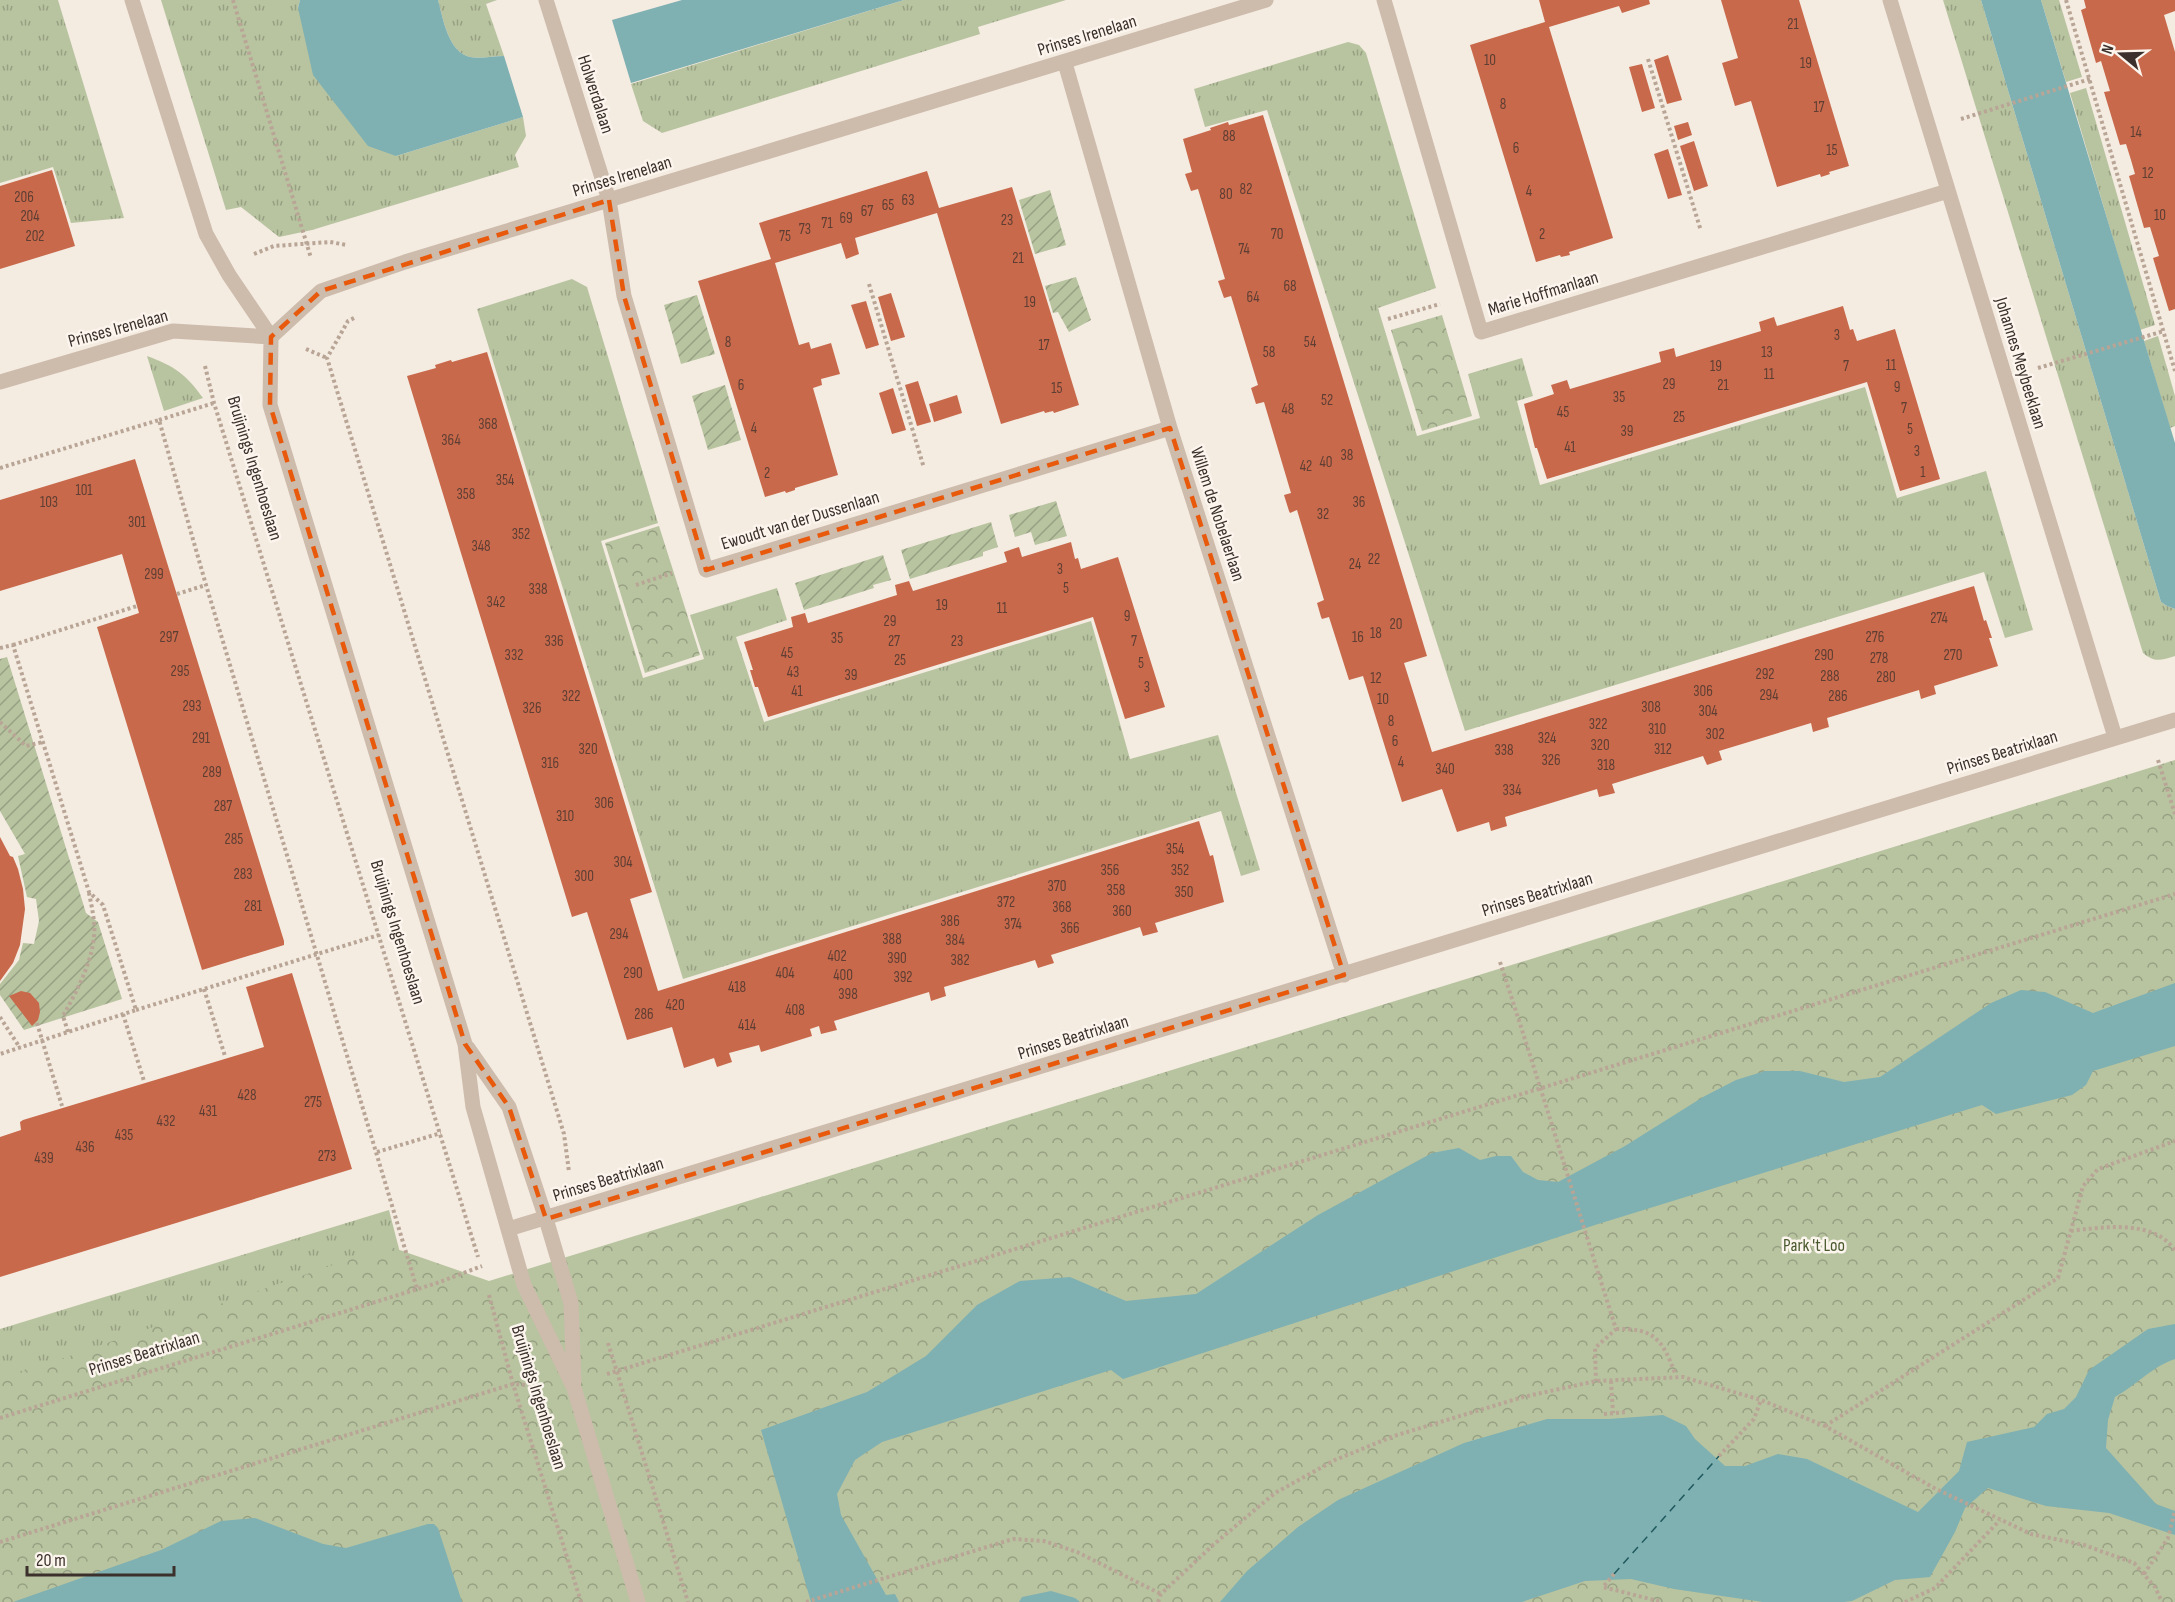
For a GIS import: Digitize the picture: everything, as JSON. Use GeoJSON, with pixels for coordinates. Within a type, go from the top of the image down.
{"type":"FeatureCollection","features":[{"type":"Feature","properties":{"kind":"street"},"geometry":{"type":"LineString","coordinates":[[132,0],[206,234],[229,275],[271,337]]}},
{"type":"Feature","properties":{"kind":"street","name":"Holwerdalaan"},"geometry":{"type":"LineString","coordinates":[[546,0],[609,200]]}},
{"type":"Feature","properties":{"kind":"street","name":"Prinses Irenelaan"},"geometry":{"type":"LineString","coordinates":[[0,382],[173,331],[271,337],[321,291],[609,200],[1266,0]]}},
{"type":"Feature","properties":{"kind":"street","name":"Marie Hoffmanlaan"},"geometry":{"type":"LineString","coordinates":[[1384,0],[1481,332],[1948,191]]}},
{"type":"Feature","properties":{"kind":"street","name":"Johannes Meybeeklaan"},"geometry":{"type":"LineString","coordinates":[[1890,0],[2115,737]]}},
{"type":"Feature","properties":{"kind":"street","name":"Willem de Nobelaerlaan"},"geometry":{"type":"LineString","coordinates":[[1065,63],[1170,428],[1344,975]]}},
{"type":"Feature","properties":{"kind":"street","name":"Ewoudt van der Dussenlaan"},"geometry":{"type":"LineString","coordinates":[[609,200],[624,296],[706,570],[1170,428]]}},
{"type":"Feature","properties":{"kind":"street","name":"Bruijnings Ingenhoeslaan"},"geometry":{"type":"LineString","coordinates":[[271,337],[270,405],[465,1044],[473,1107],[524,1285],[574,1388],[638,1602]]}},
{"type":"Feature","properties":{"kind":"street","name":"Prinses Beatrixlaan"},"geometry":{"type":"LineString","coordinates":[[508,1229],[2175,720]]}},
{"type":"Feature","properties":{"kind":"street","name":"Bruijnings Ingenhoeslaan"},"geometry":{"type":"LineString","coordinates":[[465,1044],[509,1107],[546,1219],[571,1303],[574,1388]]}},
{"type":"Feature","properties":{"kind":"path"},"geometry":{"type":"LineString","coordinates":[[233,0],[321,291]]}},
{"type":"Feature","properties":{"kind":"path"},"geometry":{"type":"LineString","coordinates":[[2066,0],[2175,371]]}},
{"type":"Feature","properties":{"kind":"path"},"geometry":{"type":"LineString","coordinates":[[1648,59],[1711,263]]}},
{"type":"Feature","properties":{"kind":"path"},"geometry":{"type":"LineString","coordinates":[[1929,129],[2013,105],[2090,79]]}},
{"type":"Feature","properties":{"kind":"path"},"geometry":{"type":"LineString","coordinates":[[229,275],[237,262],[274,246],[330,242],[349,246]]}},
{"type":"Feature","properties":{"kind":"path"},"geometry":{"type":"LineString","coordinates":[[869,284],[933,500]]}},
{"type":"Feature","properties":{"kind":"path"},"geometry":{"type":"LineString","coordinates":[[1388,319],[1470,295]]}},
{"type":"Feature","properties":{"kind":"path"},"geometry":{"type":"LineString","coordinates":[[2005,378],[2164,331]]}},
{"type":"Feature","properties":{"kind":"path","name":"Bruijnings Ingenhoeslaan"},"geometry":{"type":"LineString","coordinates":[[205,333],[205,367],[214,403],[481,1267]]}},
{"type":"Feature","properties":{"kind":"path"},"geometry":{"type":"LineString","coordinates":[[327,358],[564,1134],[574,1210]]}},
{"type":"Feature","properties":{"kind":"path"},"geometry":{"type":"LineString","coordinates":[[0,468],[214,403]]}},
{"type":"Feature","properties":{"kind":"path"},"geometry":{"type":"LineString","coordinates":[[159,420],[206,585],[417,1289]]}},
{"type":"Feature","properties":{"kind":"path"},"geometry":{"type":"LineString","coordinates":[[177,594],[206,585]]}},
{"type":"Feature","properties":{"kind":"path"},"geometry":{"type":"LineString","coordinates":[[0,648],[137,606]]}},
{"type":"Feature","properties":{"kind":"path"},"geometry":{"type":"LineString","coordinates":[[13,645],[89,892],[94,923],[93,940],[82,979],[63,1016],[68,1032]]}},
{"type":"Feature","properties":{"kind":"path"},"geometry":{"type":"LineString","coordinates":[[0,722],[26,746],[43,742]]}},
{"type":"Feature","properties":{"kind":"path"},"geometry":{"type":"LineString","coordinates":[[2148,728],[2175,814]]}},
{"type":"Feature","properties":{"kind":"path"},"geometry":{"type":"LineString","coordinates":[[89,892],[103,905],[136,1010]]}},
{"type":"Feature","properties":{"kind":"path"},"geometry":{"type":"LineString","coordinates":[[0,1542],[513,1384],[574,1388],[616,1370],[2175,894]]}},
{"type":"Feature","properties":{"kind":"path"},"geometry":{"type":"LineString","coordinates":[[1489,930],[1542,1088],[1562,1161],[1616,1329]]}},
{"type":"Feature","properties":{"kind":"path"},"geometry":{"type":"LineString","coordinates":[[0,1054],[379,935]]}},
{"type":"Feature","properties":{"kind":"path"},"geometry":{"type":"LineString","coordinates":[[204,989],[225,1056]]}},
{"type":"Feature","properties":{"kind":"path"},"geometry":{"type":"LineString","coordinates":[[123,1014],[144,1082]]}},
{"type":"Feature","properties":{"kind":"path"},"geometry":{"type":"LineString","coordinates":[[0,1017],[20,1048]]}},
{"type":"Feature","properties":{"kind":"path"},"geometry":{"type":"LineString","coordinates":[[37,1023],[62,1106]]}},
{"type":"Feature","properties":{"kind":"path"},"geometry":{"type":"LineString","coordinates":[[1825,1426],[2058,1278],[2083,1186],[2098,1169],[2175,1141]]}},
{"type":"Feature","properties":{"kind":"path"},"geometry":{"type":"LineString","coordinates":[[2071,1231],[2102,1227],[2129,1227],[2151,1232],[2172,1246],[2175,1251]]}},
{"type":"Feature","properties":{"kind":"path"},"geometry":{"type":"LineString","coordinates":[[481,1267],[508,1229]]}},
{"type":"Feature","properties":{"kind":"path","name":"Prinses Beatrixlaan"},"geometry":{"type":"LineString","coordinates":[[0,1418],[417,1289],[481,1267]]}},
{"type":"Feature","properties":{"kind":"path","name":"Bruijnings Ingenhoeslaan"},"geometry":{"type":"LineString","coordinates":[[487,1288],[513,1384],[581,1602]]}},
{"type":"Feature","properties":{"kind":"path"},"geometry":{"type":"LineString","coordinates":[[1596,1381],[1595,1348],[1616,1329],[1637,1329],[1660,1341],[1675,1373]]}},
{"type":"Feature","properties":{"kind":"path"},"geometry":{"type":"LineString","coordinates":[[607,1336],[688,1602]]}},
{"type":"Feature","properties":{"kind":"path"},"geometry":{"type":"LineString","coordinates":[[1158,1602],[1161,1594],[1213,1545],[1275,1493],[1335,1460],[1394,1436],[1523,1397],[1596,1381],[1683,1377],[1761,1400],[1825,1426],[1934,1488],[2031,1534],[2084,1545],[2134,1563],[2155,1587],[2162,1602]]}},
{"type":"Feature","properties":{"kind":"path"},"geometry":{"type":"LineString","coordinates":[[1611,1380],[1613,1413]]}},
{"type":"Feature","properties":{"kind":"path"},"geometry":{"type":"LineString","coordinates":[[1719,1456],[1754,1419],[1761,1400]]}},
{"type":"Feature","properties":{"kind":"path"},"geometry":{"type":"LineString","coordinates":[[1604,1414],[1627,1412]]}},
{"type":"Feature","properties":{"kind":"path"},"geometry":{"type":"LineString","coordinates":[[2144,1574],[2168,1538],[2175,1510]]}},
{"type":"Feature","properties":{"kind":"path"},"geometry":{"type":"LineString","coordinates":[[1905,1602],[1935,1588],[2000,1520]]}},
{"type":"Feature","properties":{"kind":"path"},"geometry":{"type":"LineString","coordinates":[[806,1602],[1013,1539],[1044,1541],[1077,1552],[1161,1594]]}},
{"type":"Feature","properties":{"kind":"path"},"geometry":{"type":"LineString","coordinates":[[1614,1574],[1603,1587],[1662,1602]]}},
{"type":"Feature","properties":{"kind":"highlighted area"},"geometry":{"type":"Polygon","coordinates":[[[609,200],[624,296],[706,570],[1170,428],[1344,975],[546,1219],[509,1107],[465,1044],[270,405],[271,337],[321,291],[609,200]]]}},
{"type":"Feature","properties":{"kind":"green space"},"geometry":{"type":"Polygon","coordinates":[[[0,0],[58,0],[124,218],[71,223],[53,167],[0,183],[0,0]]]}},
{"type":"Feature","properties":{"kind":"green space"},"geometry":{"type":"Polygon","coordinates":[[[161,0],[300,0],[298,8],[396,156],[523,117],[526,136],[515,155],[519,167],[312,230],[279,237],[241,207],[226,210],[161,0]]]}},
{"type":"Feature","properties":{"kind":"green space"},"geometry":{"type":"Polygon","coordinates":[[[438,0],[497,0],[486,4],[504,56],[474,58],[456,49],[445,25],[438,0]]]}},
{"type":"Feature","properties":{"kind":"green space"},"geometry":{"type":"Polygon","coordinates":[[[904,0],[1066,0],[978,27],[980,34],[662,133],[643,121],[631,84],[904,0]]]}},
{"type":"Feature","properties":{"kind":"green space"},"geometry":{"type":"Polygon","coordinates":[[[1943,0],[1981,0],[2161,602],[2175,609],[2175,656],[2158,660],[2143,653],[1943,0]]]}},
{"type":"Feature","properties":{"kind":"green space"},"geometry":{"type":"Polygon","coordinates":[[[2041,0],[2059,0],[2082,77],[2066,82],[2041,0]]]}},
{"type":"Feature","properties":{"kind":"green space"},"geometry":{"type":"Polygon","coordinates":[[[1348,42],[1359,45],[1366,53],[1436,288],[1378,308],[1417,436],[1480,418],[1468,374],[1522,358],[1533,396],[1517,401],[1540,485],[1865,387],[1897,498],[1986,471],[2033,630],[2005,638],[1984,572],[1465,731],[1267,110],[1205,127],[1194,89],[1348,42]]]}},
{"type":"Feature","properties":{"kind":"green space"},"geometry":{"type":"Polygon","coordinates":[[[2086,88],[2155,325],[2140,330],[2070,93],[2086,88]]]}},
{"type":"Feature","properties":{"kind":"green space"},"geometry":{"type":"Polygon","coordinates":[[[1050,190],[1066,245],[1035,254],[1019,200],[1050,190]]]}},
{"type":"Feature","properties":{"kind":"green space"},"geometry":{"type":"Polygon","coordinates":[[[1076,277],[1091,320],[1069,332],[1058,312],[1053,313],[1045,286],[1076,277]]]}},
{"type":"Feature","properties":{"kind":"green space"},"geometry":{"type":"Polygon","coordinates":[[[572,279],[587,287],[658,523],[601,541],[643,678],[704,659],[690,615],[777,588],[787,620],[736,637],[764,722],[1091,621],[1130,759],[1218,735],[1260,870],[1241,876],[1221,811],[683,979],[477,309],[572,279]]]}},
{"type":"Feature","properties":{"kind":"green space"},"geometry":{"type":"Polygon","coordinates":[[[697,295],[715,354],[681,364],[664,305],[697,295]]]}},
{"type":"Feature","properties":{"kind":"green space"},"geometry":{"type":"Polygon","coordinates":[[[1442,315],[1472,416],[1422,431],[1391,330],[1442,315]]]}},
{"type":"Feature","properties":{"kind":"green space"},"geometry":{"type":"Polygon","coordinates":[[[2158,336],[2175,396],[2175,426],[2170,428],[2144,341],[2158,336]]]}},
{"type":"Feature","properties":{"kind":"green space"},"geometry":{"type":"Polygon","coordinates":[[[147,356],[179,372],[203,398],[164,411],[147,356]]]}},
{"type":"Feature","properties":{"kind":"green space"},"geometry":{"type":"Polygon","coordinates":[[[725,385],[741,440],[708,450],[692,396],[725,385]]]}},
{"type":"Feature","properties":{"kind":"green space"},"geometry":{"type":"Polygon","coordinates":[[[1056,501],[1067,536],[1035,545],[1031,532],[1015,537],[1009,515],[1056,501]]]}},
{"type":"Feature","properties":{"kind":"green space"},"geometry":{"type":"Polygon","coordinates":[[[991,522],[998,547],[983,552],[983,556],[910,579],[901,550],[991,522]]]}},
{"type":"Feature","properties":{"kind":"green space"},"geometry":{"type":"Polygon","coordinates":[[[659,526],[700,655],[645,673],[605,543],[659,526]]]}},
{"type":"Feature","properties":{"kind":"green space"},"geometry":{"type":"Polygon","coordinates":[[[883,555],[891,580],[873,585],[874,588],[804,610],[795,583],[883,555]]]}},
{"type":"Feature","properties":{"kind":"green space"},"geometry":{"type":"Polygon","coordinates":[[[7,657],[86,913],[98,922],[122,999],[24,1030],[0,995],[0,984],[19,960],[23,943],[34,944],[39,921],[36,899],[27,897],[18,856],[25,854],[0,811],[0,659],[7,657]]]}},
{"type":"Feature","properties":{"kind":"green space","name":"Park 't Loo"},"geometry":{"type":"Polygon","coordinates":[[[2175,760],[2175,1602],[0,1602],[0,1380],[388,1246],[489,1281],[2175,760]]]}},
{"type":"Feature","properties":{"kind":"green space"},"geometry":{"type":"Polygon","coordinates":[[[389,1210],[406,1276],[0,1400],[0,1329],[389,1210]]]}},
{"type":"Feature","properties":{"kind":"water"},"geometry":{"type":"Polygon","coordinates":[[[300,0],[438,0],[445,25],[456,49],[474,58],[504,56],[523,117],[396,156],[368,146],[313,75],[298,8],[300,0]]]}},
{"type":"Feature","properties":{"kind":"water"},"geometry":{"type":"Polygon","coordinates":[[[682,0],[904,0],[631,83],[612,20],[682,0]]]}},
{"type":"Feature","properties":{"kind":"water"},"geometry":{"type":"Polygon","coordinates":[[[1981,0],[2041,0],[2175,443],[2175,609],[2161,602],[1981,0]]]}},
{"type":"Feature","properties":{"kind":"water"},"geometry":{"type":"Polygon","coordinates":[[[2175,983],[2175,1046],[2093,1071],[2086,1085],[2072,1095],[1996,1114],[1982,1105],[1595,1225],[1123,1379],[1111,1370],[882,1442],[855,1460],[837,1494],[841,1515],[886,1595],[895,1594],[899,1602],[811,1602],[761,1430],[867,1392],[926,1356],[977,1305],[1020,1281],[1070,1277],[1126,1301],[1196,1294],[1318,1215],[1432,1153],[1459,1148],[1480,1160],[1496,1156],[1511,1156],[1523,1172],[1538,1180],[1558,1182],[1625,1146],[1703,1097],[1736,1080],[1765,1071],[1800,1071],[1844,1082],[1880,1077],[1991,1003],[2021,990],[2045,992],[2093,1013],[2175,983]]]}},
{"type":"Feature","properties":{"kind":"water"},"geometry":{"type":"Polygon","coordinates":[[[2175,1324],[2175,1359],[2159,1366],[2115,1397],[2108,1420],[2106,1448],[2156,1504],[2175,1511],[2175,1535],[2109,1513],[2046,1506],[1988,1488],[1965,1508],[1955,1532],[1930,1577],[1895,1580],[1852,1601],[1763,1602],[1674,1589],[1631,1579],[1585,1581],[1522,1602],[1220,1602],[1247,1571],[1298,1527],[1338,1500],[1464,1443],[1547,1419],[1609,1419],[1663,1415],[1686,1426],[1695,1439],[1725,1466],[1745,1466],[1778,1454],[1807,1459],[1918,1512],[1959,1471],[1967,1442],[2034,1427],[2047,1414],[2064,1409],[2076,1397],[2089,1370],[2148,1329],[2175,1324]]]}},
{"type":"Feature","properties":{"kind":"water"},"geometry":{"type":"Polygon","coordinates":[[[255,1518],[323,1544],[346,1548],[434,1524],[438,1528],[462,1602],[13,1602],[161,1550],[221,1521],[255,1518]]]}},
{"type":"Feature","properties":{"kind":"water"},"geometry":{"type":"Polygon","coordinates":[[[1051,1591],[1075,1598],[1080,1602],[1019,1602],[1022,1597],[1051,1591]]]}},
{"type":"Feature","properties":{"kind":"building"},"geometry":{"type":"Polygon","coordinates":[[[1539,0],[1649,0],[1650,4],[1622,13],[1619,6],[1549,27],[1613,238],[1569,252],[1570,255],[1561,257],[1560,255],[1536,262],[1470,45],[1545,22],[1539,0]]]}},
{"type":"Feature","properties":{"kind":"building"},"geometry":{"type":"Polygon","coordinates":[[[1721,0],[1799,0],[1849,166],[1821,177],[1820,174],[1777,187],[1751,101],[1735,106],[1722,63],[1738,58],[1721,0]]]}},
{"type":"Feature","properties":{"kind":"building"},"geometry":{"type":"Polygon","coordinates":[[[2084,0],[2175,0],[2175,11],[2164,15],[2175,52],[2175,309],[2169,311],[2153,258],[2159,256],[2150,227],[2144,228],[2129,176],[2135,174],[2131,160],[2126,144],[2120,145],[2104,92],[2110,91],[2101,61],[2096,63],[2081,10],[2086,8],[2084,0]]]}},
{"type":"Feature","properties":{"kind":"building"},"geometry":{"type":"Polygon","coordinates":[[[1668,55],[1682,100],[1667,104],[1654,60],[1668,55]]]}},
{"type":"Feature","properties":{"kind":"building"},"geometry":{"type":"Polygon","coordinates":[[[1642,64],[1655,108],[1642,112],[1629,67],[1642,64]]]}},
{"type":"Feature","properties":{"kind":"building"},"geometry":{"type":"Polygon","coordinates":[[[1263,115],[1427,656],[1404,663],[1432,752],[1974,586],[1984,621],[1986,620],[1992,638],[1989,638],[1998,666],[1934,686],[1936,694],[1921,699],[1919,690],[1827,718],[1829,727],[1813,732],[1811,723],[1719,751],[1722,760],[1707,765],[1703,756],[1612,784],[1615,793],[1599,797],[1597,789],[1505,817],[1507,826],[1491,831],[1489,822],[1457,832],[1442,789],[1402,802],[1363,676],[1349,680],[1329,617],[1322,619],[1321,617],[1317,603],[1324,600],[1297,510],[1290,513],[1284,495],[1291,493],[1264,402],[1256,404],[1251,388],[1258,385],[1231,296],[1224,298],[1218,281],[1225,279],[1198,189],[1191,191],[1185,174],[1192,172],[1183,139],[1228,122],[1229,125],[1263,115]]]}},
{"type":"Feature","properties":{"kind":"building"},"geometry":{"type":"Polygon","coordinates":[[[1688,122],[1692,135],[1678,140],[1674,126],[1688,122]]]}},
{"type":"Feature","properties":{"kind":"building"},"geometry":{"type":"Polygon","coordinates":[[[1694,141],[1708,186],[1694,191],[1680,146],[1694,141]]]}},
{"type":"Feature","properties":{"kind":"building"},"geometry":{"type":"Polygon","coordinates":[[[1668,149],[1682,195],[1668,199],[1654,154],[1668,149]]]}},
{"type":"Feature","properties":{"kind":"building"},"geometry":{"type":"Polygon","coordinates":[[[52,170],[75,246],[0,269],[0,186],[52,170]]]}},
{"type":"Feature","properties":{"kind":"building"},"geometry":{"type":"Polygon","coordinates":[[[927,171],[939,208],[1012,187],[1079,405],[1054,413],[1044,411],[1001,424],[937,213],[855,238],[859,254],[846,259],[841,243],[775,263],[799,345],[809,342],[811,349],[831,343],[840,374],[821,379],[822,385],[813,388],[838,475],[786,493],[785,491],[765,497],[698,281],[771,259],[759,223],[927,171]]]}},
{"type":"Feature","properties":{"kind":"building"},"geometry":{"type":"Polygon","coordinates":[[[891,293],[905,337],[891,341],[878,297],[891,293]]]}},
{"type":"Feature","properties":{"kind":"building"},"geometry":{"type":"Polygon","coordinates":[[[866,301],[879,345],[866,349],[851,305],[866,301]]]}},
{"type":"Feature","properties":{"kind":"building"},"geometry":{"type":"Polygon","coordinates":[[[1843,306],[1850,330],[1853,329],[1857,341],[1895,329],[1940,479],[1900,491],[1867,382],[1547,479],[1537,448],[1535,448],[1524,404],[1554,394],[1551,385],[1567,380],[1570,389],[1661,362],[1659,352],[1674,348],[1676,357],[1761,331],[1759,322],[1774,317],[1777,326],[1843,306]]]}},
{"type":"Feature","properties":{"kind":"building"},"geometry":{"type":"Polygon","coordinates":[[[487,352],[652,892],[630,899],[658,991],[1199,821],[1210,856],[1213,855],[1224,902],[1155,923],[1158,932],[1143,936],[1140,927],[1051,955],[1054,963],[1038,968],[1035,960],[944,987],[946,996],[931,1001],[929,992],[834,1021],[837,1030],[821,1034],[819,1026],[810,1029],[812,1036],[761,1052],[759,1045],[729,1053],[732,1062],[717,1067],[714,1058],[684,1068],[672,1027],[627,1040],[587,912],[572,917],[407,376],[436,368],[435,365],[451,360],[452,362],[487,352]]]}},
{"type":"Feature","properties":{"kind":"building"},"geometry":{"type":"Polygon","coordinates":[[[918,381],[931,422],[917,426],[905,385],[918,381]]]}},
{"type":"Feature","properties":{"kind":"building"},"geometry":{"type":"Polygon","coordinates":[[[893,388],[906,430],[892,434],[879,393],[893,388]]]}},
{"type":"Feature","properties":{"kind":"building"},"geometry":{"type":"Polygon","coordinates":[[[957,395],[962,413],[934,422],[929,404],[957,395]]]}},
{"type":"Feature","properties":{"kind":"building"},"geometry":{"type":"Polygon","coordinates":[[[135,459],[284,941],[284,945],[202,970],[97,627],[139,613],[122,554],[0,591],[0,500],[135,459]]]}},
{"type":"Feature","properties":{"kind":"building"},"geometry":{"type":"Polygon","coordinates":[[[1071,542],[1075,559],[1078,558],[1081,569],[1118,557],[1165,707],[1125,719],[1093,617],[768,717],[758,687],[755,687],[750,670],[753,670],[744,642],[793,627],[791,617],[805,613],[808,623],[897,595],[895,585],[909,581],[913,591],[1007,562],[1004,552],[1019,547],[1022,557],[1071,542]]]}},
{"type":"Feature","properties":{"kind":"building"},"geometry":{"type":"Polygon","coordinates":[[[0,837],[18,869],[25,909],[20,945],[13,963],[0,981],[0,837]]]}},
{"type":"Feature","properties":{"kind":"building"},"geometry":{"type":"Polygon","coordinates":[[[292,973],[352,1169],[0,1277],[0,1137],[21,1130],[20,1122],[23,1120],[264,1047],[246,987],[292,973]]]}},
{"type":"Feature","properties":{"kind":"building"},"geometry":{"type":"Polygon","coordinates":[[[21,991],[30,993],[39,1003],[38,1020],[32,1026],[9,996],[21,991]]]}},
{"type":"Feature","properties":{"kind":"ferry route"},"geometry":{"type":"LineString","coordinates":[[1614,1574],[1719,1456]]}}]}
